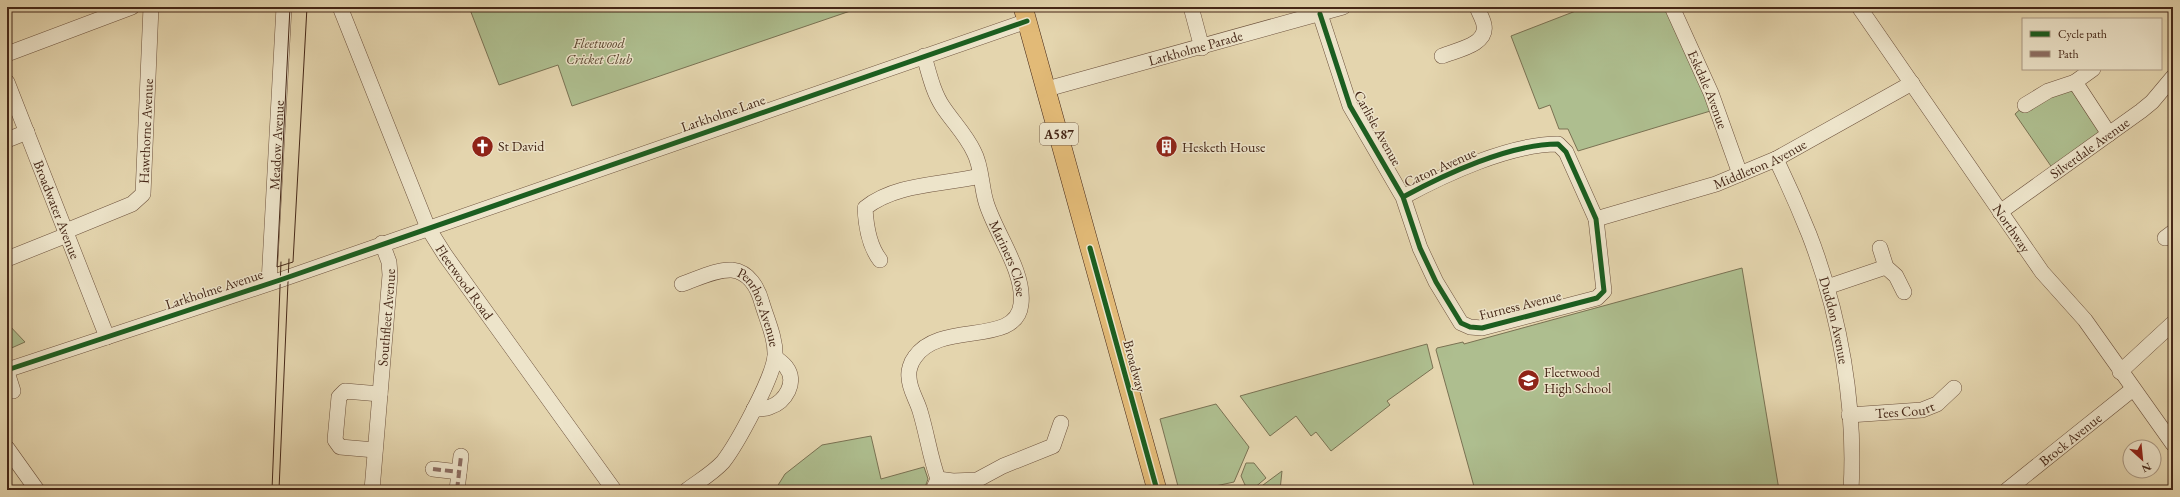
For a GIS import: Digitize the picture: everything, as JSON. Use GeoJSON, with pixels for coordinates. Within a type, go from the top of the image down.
{"type":"FeatureCollection","features":[{"type":"Feature","properties":{"kind":"main road","name":"Broadway"},"geometry":{"type":"LineString","coordinates":[[1025,14],[1156,490]]}},
{"type":"Feature","properties":{"kind":"street"},"geometry":{"type":"LineString","coordinates":[[7,54],[132,7]]}},
{"type":"Feature","properties":{"kind":"street","name":"Hawthorne Avenue"},"geometry":{"type":"LineString","coordinates":[[7,259],[132,204],[143,194],[151,7]]}},
{"type":"Feature","properties":{"kind":"street","name":"Meadow Avenue"},"geometry":{"type":"LineString","coordinates":[[270,284],[284,7]]}},
{"type":"Feature","properties":{"kind":"street","name":"Fleetwood Road"},"geometry":{"type":"LineString","coordinates":[[340,7],[428,228],[445,255],[614,490]]}},
{"type":"Feature","properties":{"kind":"street"},"geometry":{"type":"LineString","coordinates":[[1191,7],[1202,48]]}},
{"type":"Feature","properties":{"kind":"street","name":"Larkholme Parade"},"geometry":{"type":"LineString","coordinates":[[1047,90],[1202,48],[1343,7]]}},
{"type":"Feature","properties":{"kind":"street"},"geometry":{"type":"LineString","coordinates":[[1442,56],[1476,43],[1483,36],[1484,26],[1477,7]]}},
{"type":"Feature","properties":{"kind":"street","name":"Eskdale Avenue"},"geometry":{"type":"LineString","coordinates":[[1672,7],[1711,93],[1740,174]]}},
{"type":"Feature","properties":{"kind":"street","name":"Northway"},"geometry":{"type":"LineString","coordinates":[[1859,7],[2000,212],[2046,276],[2085,320],[2120,372],[2173,444]]}},
{"type":"Feature","properties":{"kind":"street","name":"Larkholme Lane"},"geometry":{"type":"LineString","coordinates":[[428,228],[924,56],[1025,14]]}},
{"type":"Feature","properties":{"kind":"street","name":"Carlisle Avenue"},"geometry":{"type":"LineString","coordinates":[[1320,14],[1350,106],[1403,197],[1420,248],[1454,314]]}},
{"type":"Feature","properties":{"kind":"street","name":"Mariners Close"},"geometry":{"type":"LineString","coordinates":[[924,56],[934,88],[942,106],[966,137],[975,153],[992,219],[1014,267],[1021,289],[1021,305],[1016,316],[1004,328],[987,332],[952,335],[932,342],[919,351],[912,362],[908,377],[920,410],[935,484],[953,481],[977,480],[1003,466],[1058,450],[1061,423]]}},
{"type":"Feature","properties":{"kind":"street"},"geometry":{"type":"LineString","coordinates":[[2025,105],[2048,91],[2075,82],[2092,70]]}},
{"type":"Feature","properties":{"kind":"street","name":"Silverdale Avenue"},"geometry":{"type":"LineString","coordinates":[[2000,212],[2152,102],[2173,77]]}},
{"type":"Feature","properties":{"kind":"street","name":"Broadwater Avenue"},"geometry":{"type":"LineString","coordinates":[[7,82],[12,109],[27,132],[107,336]]}},
{"type":"Feature","properties":{"kind":"street"},"geometry":{"type":"LineString","coordinates":[[2075,82],[2109,134]]}},
{"type":"Feature","properties":{"kind":"street","name":"Middleton Avenue"},"geometry":{"type":"LineString","coordinates":[[1596,219],[1680,196],[1776,159],[1912,83]]}},
{"type":"Feature","properties":{"kind":"street"},"geometry":{"type":"LineString","coordinates":[[7,140],[27,132]]}},
{"type":"Feature","properties":{"kind":"street","name":"Caton Avenue"},"geometry":{"type":"LineString","coordinates":[[1403,197],[1473,163],[1542,144],[1558,144],[1566,152],[1596,219],[1604,291],[1597,298]]}},
{"type":"Feature","properties":{"kind":"street","name":"Duddon Avenue"},"geometry":{"type":"LineString","coordinates":[[1776,159],[1810,235],[1827,286],[1843,358],[1849,415],[1851,490]]}},
{"type":"Feature","properties":{"kind":"street"},"geometry":{"type":"LineString","coordinates":[[880,260],[873,250],[866,220],[866,208],[877,199],[894,192],[980,176]]}},
{"type":"Feature","properties":{"kind":"street","name":"Larkholme Avenue"},"geometry":{"type":"LineString","coordinates":[[13,391],[7,371],[107,336],[270,284],[382,243],[428,228]]}},
{"type":"Feature","properties":{"kind":"street","name":"Southfleet Avenue"},"geometry":{"type":"LineString","coordinates":[[372,490],[390,275],[389,262],[382,243]]}},
{"type":"Feature","properties":{"kind":"street"},"geometry":{"type":"LineString","coordinates":[[1880,248],[1886,267],[1896,276],[1904,292]]}},
{"type":"Feature","properties":{"kind":"street"},"geometry":{"type":"LineString","coordinates":[[1827,286],[1886,267]]}},
{"type":"Feature","properties":{"kind":"street","name":"Penrhos Avenue"},"geometry":{"type":"LineString","coordinates":[[682,284],[731,270],[744,274],[755,284],[761,299],[774,344],[775,356],[772,368],[754,409],[722,462],[687,490]]}},
{"type":"Feature","properties":{"kind":"street","name":"Furness Avenue"},"geometry":{"type":"LineString","coordinates":[[1454,314],[1461,322],[1470,327],[1482,328],[1597,298]]}},
{"type":"Feature","properties":{"kind":"street"},"geometry":{"type":"LineString","coordinates":[[2120,372],[2173,323]]}},
{"type":"Feature","properties":{"kind":"street","name":"Penrhos Avenue"},"geometry":{"type":"LineString","coordinates":[[754,409],[770,408],[782,401],[792,382],[787,368],[775,356]]}},
{"type":"Feature","properties":{"kind":"street","name":"Tees Court"},"geometry":{"type":"LineString","coordinates":[[1849,415],[1922,410],[1937,404],[1954,388]]}},
{"type":"Feature","properties":{"kind":"street","name":"Brock Avenue"},"geometry":{"type":"LineString","coordinates":[[2007,490],[2133,389]]}},
{"type":"Feature","properties":{"kind":"street"},"geometry":{"type":"LineString","coordinates":[[375,450],[340,447],[335,440],[339,397],[345,391],[380,394]]}},
{"type":"Feature","properties":{"kind":"street"},"geometry":{"type":"LineString","coordinates":[[7,448],[37,490]]}},
{"type":"Feature","properties":{"kind":"street"},"geometry":{"type":"LineString","coordinates":[[457,490],[461,456]]}},
{"type":"Feature","properties":{"kind":"street"},"geometry":{"type":"LineString","coordinates":[[433,469],[459,472]]}},
{"type":"Feature","properties":{"kind":"green space","name":"Fleetwood Cricket Club"},"geometry":{"type":"Polygon","coordinates":[[[469,7],[862,7],[572,106],[558,65],[499,85],[469,7]]]}},
{"type":"Feature","properties":{"kind":"green space"},"geometry":{"type":"Polygon","coordinates":[[[1586,7],[1672,7],[1717,109],[1578,151],[1568,129],[1559,129],[1550,105],[1539,109],[1511,36],[1586,7]]]}},
{"type":"Feature","properties":{"kind":"green space"},"geometry":{"type":"Polygon","coordinates":[[[2075,82],[2109,134],[2055,172],[2015,114],[2025,105],[2075,82]]]}},
{"type":"Feature","properties":{"kind":"green space","name":"Fleetwood High School"},"geometry":{"type":"Polygon","coordinates":[[[1742,268],[1779,490],[1475,490],[1436,350],[1437,348],[1463,342],[1464,344],[1742,268]]]}},
{"type":"Feature","properties":{"kind":"green space"},"geometry":{"type":"Polygon","coordinates":[[[7,323],[25,342],[7,350],[7,323]]]}},
{"type":"Feature","properties":{"kind":"green space"},"geometry":{"type":"Polygon","coordinates":[[[1427,344],[1433,368],[1387,401],[1390,405],[1331,451],[1316,432],[1311,436],[1296,416],[1270,436],[1240,396],[1427,344]]]}},
{"type":"Feature","properties":{"kind":"green space"},"geometry":{"type":"Polygon","coordinates":[[[1216,404],[1249,447],[1234,482],[1197,490],[1179,490],[1160,419],[1216,404]]]}},
{"type":"Feature","properties":{"kind":"green space"},"geometry":{"type":"Polygon","coordinates":[[[871,436],[881,479],[924,467],[928,479],[924,490],[775,490],[785,474],[822,445],[871,436]]]}},
{"type":"Feature","properties":{"kind":"green space"},"geometry":{"type":"Polygon","coordinates":[[[1246,463],[1254,463],[1266,478],[1253,489],[1245,485],[1241,476],[1246,463]]]}},
{"type":"Feature","properties":{"kind":"green space"},"geometry":{"type":"Polygon","coordinates":[[[1282,471],[1280,490],[1261,490],[1259,488],[1282,471]]]}},
{"type":"Feature","properties":{"kind":"tram line"},"geometry":{"type":"LineString","coordinates":[[290,7],[277,267],[293,262],[307,7]]}},
{"type":"Feature","properties":{"kind":"tram line"},"geometry":{"type":"LineString","coordinates":[[279,490],[289,259]]}},
{"type":"Feature","properties":{"kind":"tram line"},"geometry":{"type":"LineString","coordinates":[[272,490],[281,262]]}},
{"type":"Feature","properties":{"kind":"marked path"},"geometry":{"type":"LineString","coordinates":[[457,490],[461,456]]}},
{"type":"Feature","properties":{"kind":"marked path"},"geometry":{"type":"LineString","coordinates":[[433,469],[459,472]]}},
{"type":"Feature","properties":{"kind":"cycle path"},"geometry":{"type":"LineString","coordinates":[[1320,14],[1350,106],[1403,197],[1420,248],[1436,282],[1461,323],[1470,327],[1482,328],[1597,298],[1604,291],[1596,219],[1566,152],[1558,144],[1539,145],[1519,149],[1478,162],[1438,179],[1403,197]]}},
{"type":"Feature","properties":{"kind":"cycle path"},"geometry":{"type":"LineString","coordinates":[[7,370],[280,280],[1027,21]]}},
{"type":"Feature","properties":{"kind":"cycle path"},"geometry":{"type":"LineString","coordinates":[[1090,248],[1157,490]]}},
{"type":"Feature","properties":{"kind":"place","name":"St David"},"geometry":{"type":"Point","coordinates":[483,146]}},
{"type":"Feature","properties":{"kind":"place","name":"Hesketh House"},"geometry":{"type":"Point","coordinates":[1166,147]}},
{"type":"Feature","properties":{"kind":"place","name":"Fleetwood High School"},"geometry":{"type":"Point","coordinates":[1529,380]}}]}
